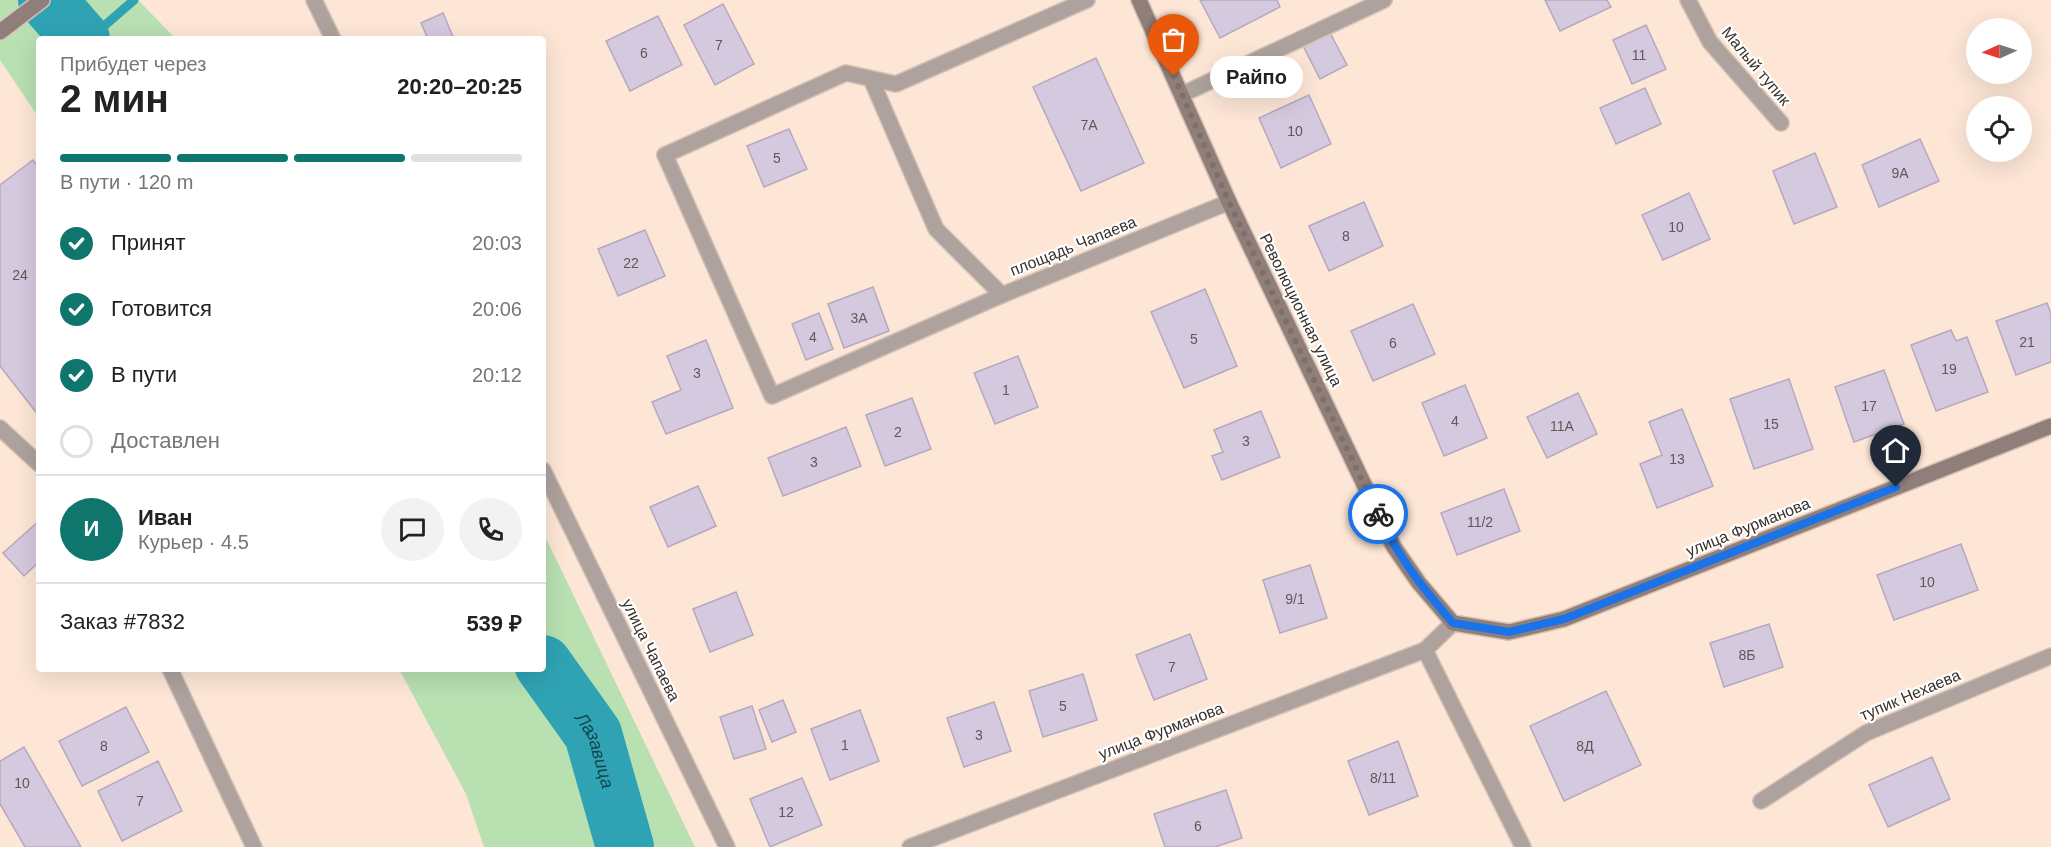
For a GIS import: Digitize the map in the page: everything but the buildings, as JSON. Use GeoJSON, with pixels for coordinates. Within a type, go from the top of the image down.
{"type":"FeatureCollection","features":[{"type":"Feature","properties":{"kind":"main road"},"geometry":{"type":"LineString","coordinates":[[0,32],[42,0]]}},
{"type":"Feature","properties":{"kind":"main road","name":"Революционная улица"},"geometry":{"type":"LineString","coordinates":[[1139,0],[1183,94],[1229,202],[1394,547],[1419,583],[1453,623]]}},
{"type":"Feature","properties":{"kind":"main road","name":"улица Фурманова"},"geometry":{"type":"LineString","coordinates":[[1453,623],[1509,632],[1564,619],[2051,426]]}},
{"type":"Feature","properties":{"kind":"street"},"geometry":{"type":"LineString","coordinates":[[314,0],[332,36]]}},
{"type":"Feature","properties":{"kind":"street"},"geometry":{"type":"LineString","coordinates":[[1002,295],[772,396],[665,155],[846,73],[896,84],[1087,0]]}},
{"type":"Feature","properties":{"kind":"street"},"geometry":{"type":"LineString","coordinates":[[1183,94],[1384,0]]}},
{"type":"Feature","properties":{"kind":"street","name":"Малый тупик"},"geometry":{"type":"LineString","coordinates":[[1688,0],[1710,42],[1781,123]]}},
{"type":"Feature","properties":{"kind":"street","name":"площадь Чапаева"},"geometry":{"type":"LineString","coordinates":[[871,79],[936,229],[1002,295],[1229,202]]}},
{"type":"Feature","properties":{"kind":"street"},"geometry":{"type":"LineString","coordinates":[[0,428],[36,461]]}},
{"type":"Feature","properties":{"kind":"street","name":"улица Чапаева"},"geometry":{"type":"LineString","coordinates":[[546,476],[727,847]]}},
{"type":"Feature","properties":{"kind":"street"},"geometry":{"type":"LineString","coordinates":[[1453,623],[1425,650],[1519,845]]}},
{"type":"Feature","properties":{"kind":"street","name":"улица Фурманова"},"geometry":{"type":"LineString","coordinates":[[910,847],[1425,650]]}},
{"type":"Feature","properties":{"kind":"street","name":"тупик Нехаева"},"geometry":{"type":"LineString","coordinates":[[1761,801],[1866,733],[2051,656]]}},
{"type":"Feature","properties":{"kind":"street"},"geometry":{"type":"LineString","coordinates":[[171,672],[254,847]]}},
{"type":"Feature","properties":{"kind":"green space"},"geometry":{"type":"Polygon","coordinates":[[[0,0],[138,0],[173,36],[36,36],[36,114],[0,60],[0,0]]]}},
{"type":"Feature","properties":{"kind":"green space"},"geometry":{"type":"Polygon","coordinates":[[[546,538],[695,847],[484,847],[466,794],[401,672],[546,672],[546,538]]]}},
{"type":"Feature","properties":{"kind":"waterway","name":"Лазавица"},"geometry":{"type":"LineString","coordinates":[[47,0],[78,36]]}},
{"type":"Feature","properties":{"kind":"waterway"},"geometry":{"type":"LineString","coordinates":[[92,36],[134,0]]}},
{"type":"Feature","properties":{"kind":"waterway","name":"Лазавица"},"geometry":{"type":"LineString","coordinates":[[546,668],[593,734],[625,847]]}},
{"type":"Feature","properties":{"kind":"way so far"},"geometry":{"type":"LineString","coordinates":[[1174,76],[1229,202],[1378,514]]}},
{"type":"Feature","properties":{"kind":"place","name":"Райпо"},"geometry":{"type":"Point","coordinates":[1174,76]}},
{"type":"Feature","properties":{"kind":"route"},"geometry":{"type":"LineString","coordinates":[[1378,514],[1394,547],[1419,583],[1453,623],[1509,632],[1564,619],[1896,487]]}}]}
